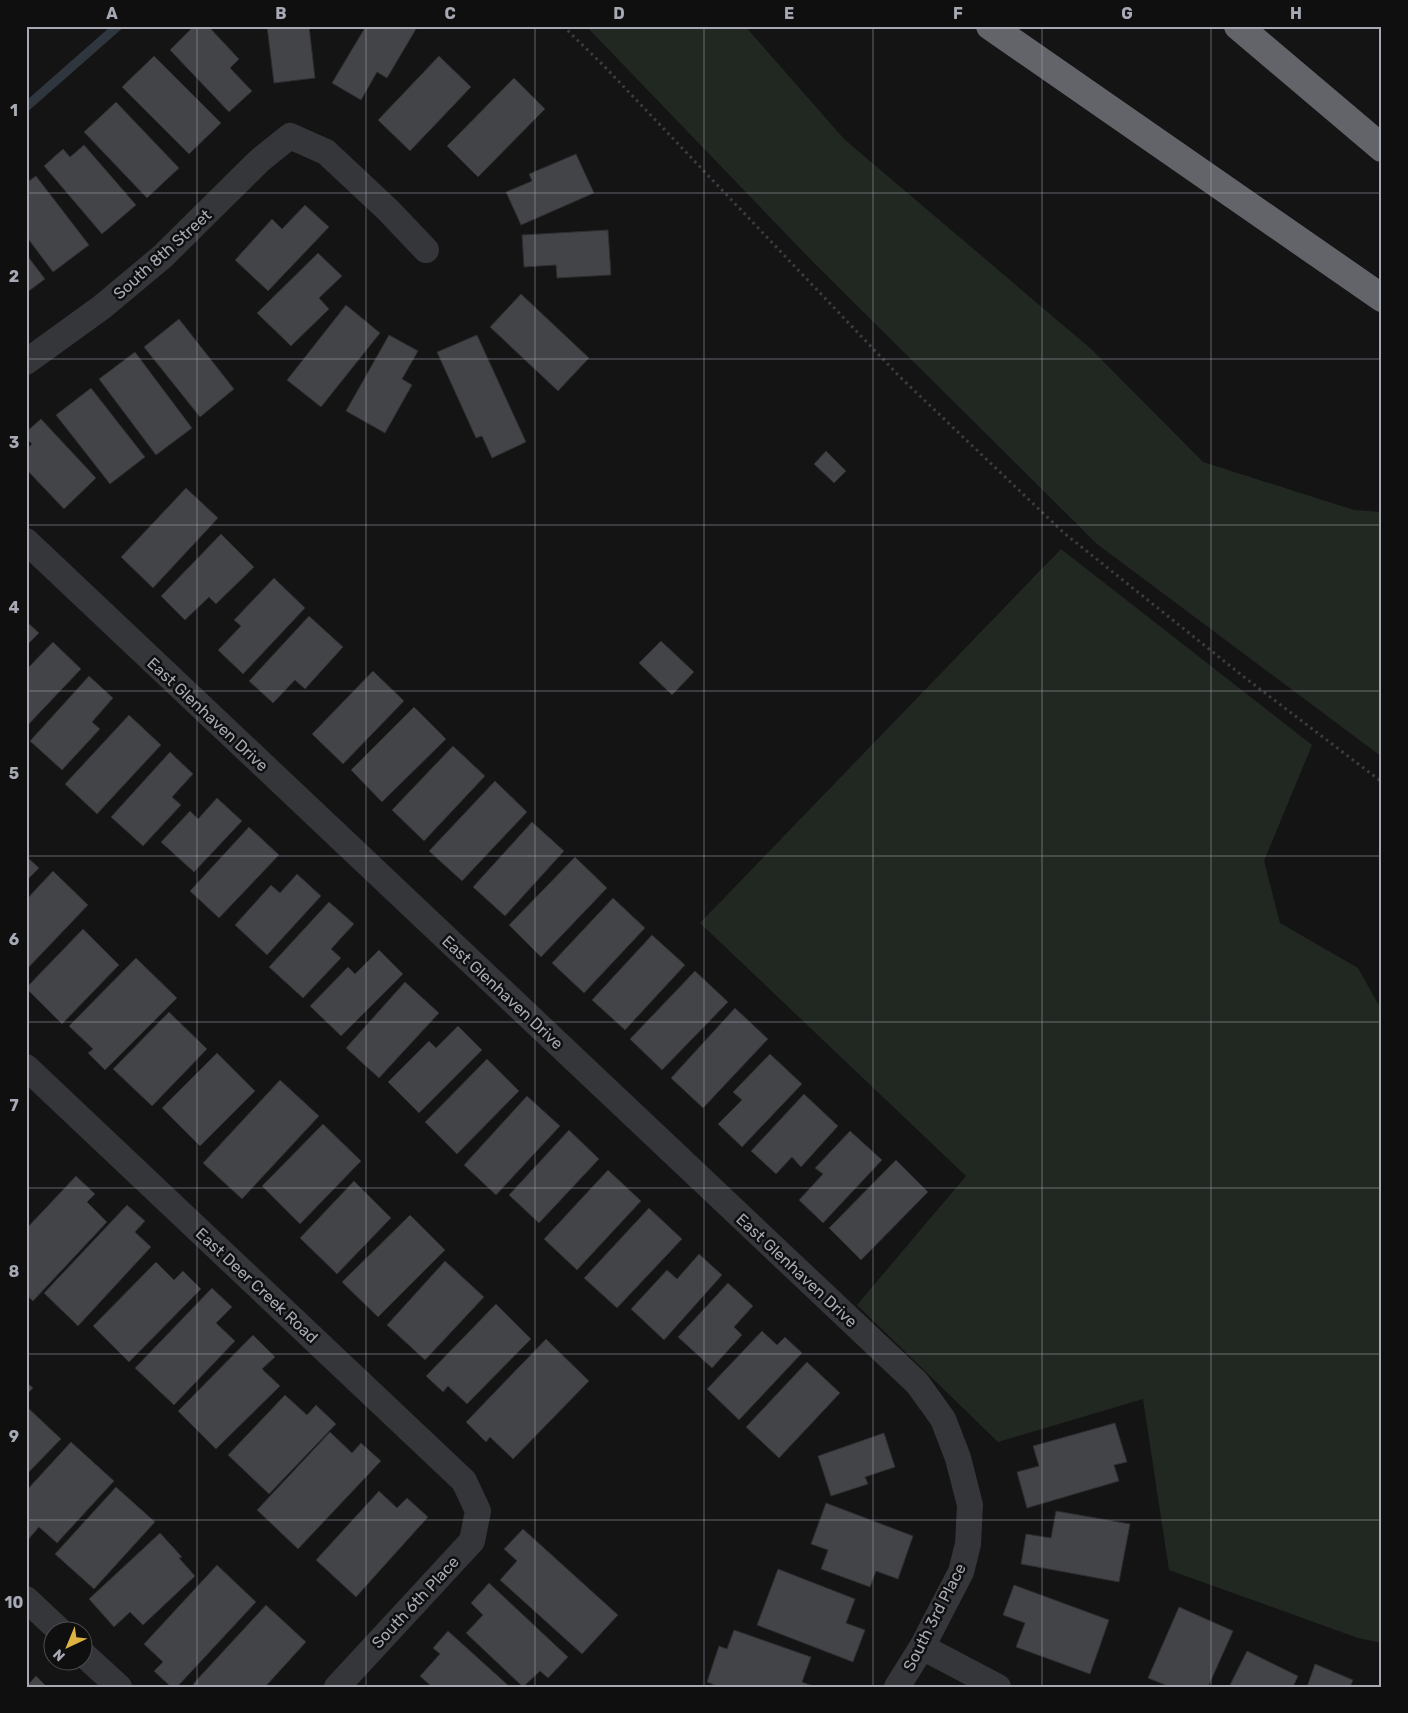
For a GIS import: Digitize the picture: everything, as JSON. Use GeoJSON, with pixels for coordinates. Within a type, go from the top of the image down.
{"type":"FeatureCollection","features":[{"type":"Feature","properties":{"kind":"highway"},"geometry":{"type":"LineString","coordinates":[[990,26],[1382,298]]}},
{"type":"Feature","properties":{"kind":"highway"},"geometry":{"type":"LineString","coordinates":[[1238,26],[1382,148]]}},
{"type":"Feature","properties":{"kind":"street","name":"South 8th Street"},"geometry":{"type":"LineString","coordinates":[[26,362],[95,312],[163,256],[259,161],[290,136],[326,152],[388,210],[426,250]]}},
{"type":"Feature","properties":{"kind":"street","name":"East Glenhaven Drive"},"geometry":{"type":"LineString","coordinates":[[26,541],[917,1384],[943,1419],[958,1458]]}},
{"type":"Feature","properties":{"kind":"street","name":"East Deer Creek Road"},"geometry":{"type":"LineString","coordinates":[[26,1067],[464,1480],[478,1511]]}},
{"type":"Feature","properties":{"kind":"street","name":"South 3rd Place"},"geometry":{"type":"LineString","coordinates":[[897,1687],[922,1646],[962,1572],[968,1544],[970,1505],[958,1458]]}},
{"type":"Feature","properties":{"kind":"street","name":"South 6th Place"},"geometry":{"type":"LineString","coordinates":[[337,1687],[472,1541],[478,1511]]}},
{"type":"Feature","properties":{"kind":"street"},"geometry":{"type":"LineString","coordinates":[[26,1599],[48,1620]]}},
{"type":"Feature","properties":{"kind":"street"},"geometry":{"type":"LineString","coordinates":[[922,1646],[998,1687]]}},
{"type":"Feature","properties":{"kind":"street"},"geometry":{"type":"LineString","coordinates":[[92,1662],[118,1687]]}},
{"type":"Feature","properties":{"kind":"path"},"geometry":{"type":"LineString","coordinates":[[563,26],[900,377],[1064,533],[1244,676],[1382,782]]}},
{"type":"Feature","properties":{"kind":"shaded area"},"geometry":{"type":"Polygon","coordinates":[[[586,26],[745,26],[844,139],[1090,348],[1203,462],[1354,510],[1382,512],[1382,757],[1097,544],[812,261],[586,26]]]}},
{"type":"Feature","properties":{"kind":"shaded area"},"geometry":{"type":"Polygon","coordinates":[[[1061,549],[1312,745],[1264,861],[1280,923],[1358,968],[1382,1011],[1382,1643],[1358,1638],[1169,1570],[1143,1399],[998,1442],[857,1305],[966,1176],[700,923],[1061,549]]]}},
{"type":"Feature","properties":{"kind":"building"},"geometry":{"type":"Polygon","coordinates":[[[194,26],[208,26],[239,59],[230,68],[252,91],[229,112],[170,50],[194,26]]]}},
{"type":"Feature","properties":{"kind":"building"},"geometry":{"type":"Polygon","coordinates":[[[267,26],[309,26],[315,78],[274,83],[267,26]]]}},
{"type":"Feature","properties":{"kind":"building"},"geometry":{"type":"Polygon","coordinates":[[[366,26],[411,26],[416,29],[387,78],[377,72],[361,100],[332,83],[366,26]]]}},
{"type":"Feature","properties":{"kind":"building"},"geometry":{"type":"Polygon","coordinates":[[[154,56],[221,123],[189,154],[122,87],[154,56]]]}},
{"type":"Feature","properties":{"kind":"building"},"geometry":{"type":"Polygon","coordinates":[[[439,56],[471,87],[410,151],[378,120],[439,56]]]}},
{"type":"Feature","properties":{"kind":"building"},"geometry":{"type":"Polygon","coordinates":[[[514,78],[545,109],[478,177],[447,146],[514,78]]]}},
{"type":"Feature","properties":{"kind":"building"},"geometry":{"type":"Polygon","coordinates":[[[116,102],[179,168],[147,198],[84,132],[116,102]]]}},
{"type":"Feature","properties":{"kind":"building"},"geometry":{"type":"Polygon","coordinates":[[[84,145],[136,205],[102,234],[44,166],[63,149],[70,157],[84,145]]]}},
{"type":"Feature","properties":{"kind":"building"},"geometry":{"type":"Polygon","coordinates":[[[576,154],[594,193],[521,225],[506,192],[532,181],[529,174],[576,154]]]}},
{"type":"Feature","properties":{"kind":"building"},"geometry":{"type":"Polygon","coordinates":[[[36,176],[89,245],[53,272],[26,236],[26,183],[36,176]]]}},
{"type":"Feature","properties":{"kind":"building"},"geometry":{"type":"Polygon","coordinates":[[[305,205],[329,227],[268,291],[235,260],[272,219],[282,229],[305,205]]]}},
{"type":"Feature","properties":{"kind":"building"},"geometry":{"type":"Polygon","coordinates":[[[608,230],[611,275],[557,278],[556,265],[524,267],[522,235],[608,230]]]}},
{"type":"Feature","properties":{"kind":"building"},"geometry":{"type":"Polygon","coordinates":[[[318,253],[342,276],[319,298],[329,309],[291,346],[257,313],[318,253]]]}},
{"type":"Feature","properties":{"kind":"building"},"geometry":{"type":"Polygon","coordinates":[[[26,254],[45,279],[26,293],[26,254]]]}},
{"type":"Feature","properties":{"kind":"building"},"geometry":{"type":"Polygon","coordinates":[[[521,294],[589,358],[558,391],[490,327],[521,294]]]}},
{"type":"Feature","properties":{"kind":"building"},"geometry":{"type":"Polygon","coordinates":[[[346,305],[380,333],[321,407],[287,380],[346,305]]]}},
{"type":"Feature","properties":{"kind":"building"},"geometry":{"type":"Polygon","coordinates":[[[179,319],[234,389],[200,417],[144,347],[179,319]]]}},
{"type":"Feature","properties":{"kind":"building"},"geometry":{"type":"Polygon","coordinates":[[[389,335],[418,351],[402,379],[412,385],[385,433],[346,411],[389,335]]]}},
{"type":"Feature","properties":{"kind":"building"},"geometry":{"type":"Polygon","coordinates":[[[477,335],[526,442],[492,458],[482,436],[476,438],[437,352],[477,335]]]}},
{"type":"Feature","properties":{"kind":"building"},"geometry":{"type":"Polygon","coordinates":[[[135,352],[192,428],[156,455],[99,379],[135,352]]]}},
{"type":"Feature","properties":{"kind":"building"},"geometry":{"type":"Polygon","coordinates":[[[91,388],[145,457],[110,484],[56,415],[91,388]]]}},
{"type":"Feature","properties":{"kind":"building"},"geometry":{"type":"Polygon","coordinates":[[[41,419],[96,478],[64,509],[26,469],[26,449],[32,444],[26,438],[26,432],[41,419]]]}},
{"type":"Feature","properties":{"kind":"building"},"geometry":{"type":"Polygon","coordinates":[[[826,451],[846,471],[834,483],[814,464],[826,451]]]}},
{"type":"Feature","properties":{"kind":"building"},"geometry":{"type":"Polygon","coordinates":[[[186,488],[218,518],[153,588],[121,557],[186,488]]]}},
{"type":"Feature","properties":{"kind":"building"},"geometry":{"type":"Polygon","coordinates":[[[221,534],[254,567],[216,604],[209,597],[185,620],[161,596],[221,534]]]}},
{"type":"Feature","properties":{"kind":"building"},"geometry":{"type":"Polygon","coordinates":[[[274,578],[305,608],[243,674],[218,650],[241,626],[234,620],[274,578]]]}},
{"type":"Feature","properties":{"kind":"building"},"geometry":{"type":"Polygon","coordinates":[[[309,616],[343,647],[305,689],[295,680],[273,703],[249,681],[309,616]]]}},
{"type":"Feature","properties":{"kind":"building"},"geometry":{"type":"Polygon","coordinates":[[[26,621],[39,633],[26,646],[26,621]]]}},
{"type":"Feature","properties":{"kind":"building"},"geometry":{"type":"Polygon","coordinates":[[[661,641],[694,672],[672,695],[639,663],[661,641]]]}},
{"type":"Feature","properties":{"kind":"building"},"geometry":{"type":"Polygon","coordinates":[[[53,642],[81,669],[26,727],[26,670],[53,642]]]}},
{"type":"Feature","properties":{"kind":"building"},"geometry":{"type":"Polygon","coordinates":[[[373,671],[404,701],[343,764],[312,734],[373,671]]]}},
{"type":"Feature","properties":{"kind":"building"},"geometry":{"type":"Polygon","coordinates":[[[89,676],[113,698],[92,722],[100,729],[62,770],[30,741],[89,676]]]}},
{"type":"Feature","properties":{"kind":"building"},"geometry":{"type":"Polygon","coordinates":[[[414,707],[446,739],[382,802],[351,770],[414,707]]]}},
{"type":"Feature","properties":{"kind":"building"},"geometry":{"type":"Polygon","coordinates":[[[129,715],[161,745],[97,814],[65,784],[129,715]]]}},
{"type":"Feature","properties":{"kind":"building"},"geometry":{"type":"Polygon","coordinates":[[[453,746],[485,776],[424,841],[392,810],[453,746]]]}},
{"type":"Feature","properties":{"kind":"building"},"geometry":{"type":"Polygon","coordinates":[[[170,752],[193,774],[172,797],[181,805],[143,846],[111,817],[170,752]]]}},
{"type":"Feature","properties":{"kind":"building"},"geometry":{"type":"Polygon","coordinates":[[[495,781],[527,812],[462,881],[429,851],[495,781]]]}},
{"type":"Feature","properties":{"kind":"building"},"geometry":{"type":"Polygon","coordinates":[[[217,798],[242,821],[194,872],[161,842],[190,811],[198,819],[217,798]]]}},
{"type":"Feature","properties":{"kind":"building"},"geometry":{"type":"Polygon","coordinates":[[[532,822],[564,851],[505,916],[473,887],[532,822]]]}},
{"type":"Feature","properties":{"kind":"building"},"geometry":{"type":"Polygon","coordinates":[[[249,827],[279,855],[219,918],[190,891],[249,827]]]}},
{"type":"Feature","properties":{"kind":"building"},"geometry":{"type":"Polygon","coordinates":[[[26,856],[39,868],[26,881],[26,856]]]}},
{"type":"Feature","properties":{"kind":"building"},"geometry":{"type":"Polygon","coordinates":[[[575,857],[607,888],[541,957],[509,925],[575,857]]]}},
{"type":"Feature","properties":{"kind":"building"},"geometry":{"type":"Polygon","coordinates":[[[53,871],[88,905],[26,970],[26,900],[53,871]]]}},
{"type":"Feature","properties":{"kind":"building"},"geometry":{"type":"Polygon","coordinates":[[[297,874],[321,896],[267,955],[235,925],[271,885],[280,893],[297,874]]]}},
{"type":"Feature","properties":{"kind":"building"},"geometry":{"type":"Polygon","coordinates":[[[613,898],[645,928],[584,993],[552,963],[613,898]]]}},
{"type":"Feature","properties":{"kind":"building"},"geometry":{"type":"Polygon","coordinates":[[[329,902],[354,924],[331,949],[341,958],[303,998],[269,967],[329,902]]]}},
{"type":"Feature","properties":{"kind":"building"},"geometry":{"type":"Polygon","coordinates":[[[83,929],[119,965],[62,1024],[26,988],[83,929]]]}},
{"type":"Feature","properties":{"kind":"building"},"geometry":{"type":"Polygon","coordinates":[[[652,935],[685,965],[625,1030],[592,1000],[652,935]]]}},
{"type":"Feature","properties":{"kind":"building"},"geometry":{"type":"Polygon","coordinates":[[[379,950],[403,974],[341,1036],[310,1006],[348,967],[355,974],[379,950]]]}},
{"type":"Feature","properties":{"kind":"building"},"geometry":{"type":"Polygon","coordinates":[[[136,958],[177,998],[105,1070],[88,1053],[93,1049],[69,1026],[136,958]]]}},
{"type":"Feature","properties":{"kind":"building"},"geometry":{"type":"Polygon","coordinates":[[[695,971],[728,1002],[662,1070],[630,1039],[695,971]]]}},
{"type":"Feature","properties":{"kind":"building"},"geometry":{"type":"Polygon","coordinates":[[[405,982],[439,1013],[379,1078],[346,1048],[405,982]]]}},
{"type":"Feature","properties":{"kind":"building"},"geometry":{"type":"Polygon","coordinates":[[[735,1008],[768,1039],[703,1108],[671,1078],[735,1008]]]}},
{"type":"Feature","properties":{"kind":"building"},"geometry":{"type":"Polygon","coordinates":[[[169,1012],[207,1049],[152,1106],[113,1069],[169,1012]]]}},
{"type":"Feature","properties":{"kind":"building"},"geometry":{"type":"Polygon","coordinates":[[[458,1026],[482,1050],[419,1113],[388,1082],[429,1041],[436,1048],[458,1026]]]}},
{"type":"Feature","properties":{"kind":"building"},"geometry":{"type":"Polygon","coordinates":[[[217,1053],[255,1091],[200,1146],[162,1108],[217,1053]]]}},
{"type":"Feature","properties":{"kind":"building"},"geometry":{"type":"Polygon","coordinates":[[[770,1054],[802,1084],[742,1147],[718,1124],[742,1100],[733,1092],[770,1054]]]}},
{"type":"Feature","properties":{"kind":"building"},"geometry":{"type":"Polygon","coordinates":[[[487,1059],[519,1091],[457,1154],[425,1122],[487,1059]]]}},
{"type":"Feature","properties":{"kind":"building"},"geometry":{"type":"Polygon","coordinates":[[[280,1080],[319,1116],[242,1199],[203,1163],[280,1080]]]}},
{"type":"Feature","properties":{"kind":"building"},"geometry":{"type":"Polygon","coordinates":[[[804,1094],[838,1126],[801,1167],[792,1157],[776,1174],[751,1151],[804,1094]]]}},
{"type":"Feature","properties":{"kind":"building"},"geometry":{"type":"Polygon","coordinates":[[[527,1096],[560,1126],[496,1195],[464,1165],[527,1096]]]}},
{"type":"Feature","properties":{"kind":"building"},"geometry":{"type":"Polygon","coordinates":[[[323,1124],[361,1161],[300,1224],[262,1186],[323,1124]]]}},
{"type":"Feature","properties":{"kind":"building"},"geometry":{"type":"Polygon","coordinates":[[[569,1130],[599,1159],[539,1223],[509,1195],[569,1130]]]}},
{"type":"Feature","properties":{"kind":"building"},"geometry":{"type":"Polygon","coordinates":[[[850,1131],[882,1160],[823,1223],[799,1200],[823,1174],[815,1168],[850,1131]]]}},
{"type":"Feature","properties":{"kind":"building"},"geometry":{"type":"Polygon","coordinates":[[[896,1160],[928,1192],[861,1260],[829,1228],[896,1160]]]}},
{"type":"Feature","properties":{"kind":"building"},"geometry":{"type":"Polygon","coordinates":[[[608,1170],[641,1201],[577,1270],[544,1239],[608,1170]]]}},
{"type":"Feature","properties":{"kind":"building"},"geometry":{"type":"Polygon","coordinates":[[[76,1176],[95,1194],[87,1202],[107,1222],[33,1301],[26,1295],[26,1229],[76,1176]]]}},
{"type":"Feature","properties":{"kind":"building"},"geometry":{"type":"Polygon","coordinates":[[[354,1181],[391,1218],[337,1274],[300,1238],[354,1181]]]}},
{"type":"Feature","properties":{"kind":"building"},"geometry":{"type":"Polygon","coordinates":[[[127,1205],[145,1221],[135,1232],[151,1247],[78,1326],[44,1293],[127,1205]]]}},
{"type":"Feature","properties":{"kind":"building"},"geometry":{"type":"Polygon","coordinates":[[[649,1208],[682,1239],[617,1308],[584,1278],[649,1208]]]}},
{"type":"Feature","properties":{"kind":"building"},"geometry":{"type":"Polygon","coordinates":[[[410,1215],[445,1250],[378,1317],[342,1282],[410,1215]]]}},
{"type":"Feature","properties":{"kind":"building"},"geometry":{"type":"Polygon","coordinates":[[[699,1254],[722,1275],[664,1340],[631,1309],[667,1270],[677,1279],[699,1254]]]}},
{"type":"Feature","properties":{"kind":"building"},"geometry":{"type":"Polygon","coordinates":[[[445,1261],[484,1297],[425,1360],[387,1325],[445,1261]]]}},
{"type":"Feature","properties":{"kind":"building"},"geometry":{"type":"Polygon","coordinates":[[[156,1262],[174,1280],[183,1271],[201,1289],[129,1362],[93,1326],[156,1262]]]}},
{"type":"Feature","properties":{"kind":"building"},"geometry":{"type":"Polygon","coordinates":[[[728,1283],[753,1306],[734,1327],[742,1335],[712,1368],[678,1337],[728,1283]]]}},
{"type":"Feature","properties":{"kind":"building"},"geometry":{"type":"Polygon","coordinates":[[[212,1288],[232,1307],[216,1323],[235,1341],[174,1405],[135,1368],[212,1288]]]}},
{"type":"Feature","properties":{"kind":"building"},"geometry":{"type":"Polygon","coordinates":[[[496,1304],[531,1339],[467,1404],[448,1386],[443,1392],[426,1376],[496,1304]]]}},
{"type":"Feature","properties":{"kind":"building"},"geometry":{"type":"Polygon","coordinates":[[[762,1331],[777,1345],[785,1337],[802,1353],[739,1420],[707,1389],[762,1331]]]}},
{"type":"Feature","properties":{"kind":"building"},"geometry":{"type":"Polygon","coordinates":[[[253,1335],[275,1357],[262,1369],[280,1386],[216,1449],[178,1411],[253,1335]]]}},
{"type":"Feature","properties":{"kind":"building"},"geometry":{"type":"Polygon","coordinates":[[[546,1339],[589,1381],[513,1459],[490,1437],[486,1442],[466,1422],[546,1339]]]}},
{"type":"Feature","properties":{"kind":"building"},"geometry":{"type":"Polygon","coordinates":[[[807,1362],[840,1393],[779,1458],[746,1427],[807,1362]]]}},
{"type":"Feature","properties":{"kind":"building"},"geometry":{"type":"Polygon","coordinates":[[[26,1382],[33,1388],[26,1395],[26,1382]]]}},
{"type":"Feature","properties":{"kind":"building"},"geometry":{"type":"Polygon","coordinates":[[[285,1395],[307,1415],[316,1405],[336,1424],[269,1494],[228,1455],[285,1395]]]}},
{"type":"Feature","properties":{"kind":"building"},"geometry":{"type":"Polygon","coordinates":[[[26,1406],[61,1439],[26,1475],[26,1406]]]}},
{"type":"Feature","properties":{"kind":"building"},"geometry":{"type":"Polygon","coordinates":[[[1115,1423],[1127,1462],[1114,1465],[1119,1481],[1027,1508],[1017,1472],[1039,1466],[1033,1446],[1115,1423]]]}},
{"type":"Feature","properties":{"kind":"building"},"geometry":{"type":"Polygon","coordinates":[[[330,1432],[352,1453],[361,1443],[381,1461],[298,1549],[257,1510],[330,1432]]]}},
{"type":"Feature","properties":{"kind":"building"},"geometry":{"type":"Polygon","coordinates":[[[884,1433],[895,1467],[865,1477],[868,1484],[831,1496],[818,1456],[884,1433]]]}},
{"type":"Feature","properties":{"kind":"building"},"geometry":{"type":"Polygon","coordinates":[[[71,1442],[114,1481],[57,1543],[39,1527],[26,1542],[26,1491],[71,1442]]]}},
{"type":"Feature","properties":{"kind":"building"},"geometry":{"type":"Polygon","coordinates":[[[116,1487],[155,1522],[94,1589],[55,1554],[116,1487]]]}},
{"type":"Feature","properties":{"kind":"building"},"geometry":{"type":"Polygon","coordinates":[[[379,1491],[397,1508],[407,1498],[428,1517],[356,1597],[316,1560],[379,1491]]]}},
{"type":"Feature","properties":{"kind":"building"},"geometry":{"type":"Polygon","coordinates":[[[826,1503],[913,1536],[898,1579],[876,1571],[870,1587],[821,1569],[828,1550],[811,1544],[826,1503]]]}},
{"type":"Feature","properties":{"kind":"building"},"geometry":{"type":"Polygon","coordinates":[[[1056,1511],[1130,1524],[1119,1582],[1021,1564],[1026,1534],[1051,1538],[1056,1511]]]}},
{"type":"Feature","properties":{"kind":"building"},"geometry":{"type":"Polygon","coordinates":[[[523,1529],[618,1615],[582,1654],[500,1580],[517,1561],[504,1549],[523,1529]]]}},
{"type":"Feature","properties":{"kind":"building"},"geometry":{"type":"Polygon","coordinates":[[[160,1533],[182,1557],[179,1558],[195,1576],[143,1625],[130,1612],[114,1627],[89,1599],[160,1533]]]}},
{"type":"Feature","properties":{"kind":"building"},"geometry":{"type":"Polygon","coordinates":[[[217,1565],[256,1602],[177,1687],[171,1687],[154,1671],[163,1662],[144,1644],[217,1565]]]}},
{"type":"Feature","properties":{"kind":"building"},"geometry":{"type":"Polygon","coordinates":[[[778,1569],[855,1599],[846,1623],[865,1630],[853,1662],[757,1625],[778,1569]]]}},
{"type":"Feature","properties":{"kind":"building"},"geometry":{"type":"Polygon","coordinates":[[[489,1583],[568,1657],[548,1678],[540,1671],[523,1687],[466,1633],[483,1615],[471,1603],[489,1583]]]}},
{"type":"Feature","properties":{"kind":"building"},"geometry":{"type":"Polygon","coordinates":[[[1014,1585],[1109,1620],[1090,1674],[1016,1647],[1025,1623],[1003,1615],[1014,1585]]]}},
{"type":"Feature","properties":{"kind":"building"},"geometry":{"type":"Polygon","coordinates":[[[266,1605],[306,1642],[265,1687],[195,1687],[193,1684],[266,1605]]]}},
{"type":"Feature","properties":{"kind":"building"},"geometry":{"type":"Polygon","coordinates":[[[1179,1607],[1233,1631],[1208,1687],[1170,1687],[1148,1678],[1179,1607]]]}},
{"type":"Feature","properties":{"kind":"building"},"geometry":{"type":"Polygon","coordinates":[[[734,1630],[811,1657],[802,1682],[815,1687],[719,1687],[707,1682],[719,1646],[727,1649],[734,1630]]]}},
{"type":"Feature","properties":{"kind":"building"},"geometry":{"type":"Polygon","coordinates":[[[448,1631],[510,1687],[432,1687],[420,1676],[440,1654],[433,1648],[448,1631]]]}},
{"type":"Feature","properties":{"kind":"building"},"geometry":{"type":"Polygon","coordinates":[[[1247,1651],[1298,1676],[1293,1687],[1229,1687],[1247,1651]]]}},
{"type":"Feature","properties":{"kind":"building"},"geometry":{"type":"Polygon","coordinates":[[[1315,1664],[1353,1680],[1350,1687],[1307,1687],[1315,1664]]]}},
{"type":"Feature","properties":{"kind":"building"},"geometry":{"type":"Polygon","coordinates":[[[36,1676],[47,1687],[26,1687],[36,1676]]]}},
{"type":"Feature","properties":{"kind":"waterway"},"geometry":{"type":"LineString","coordinates":[[26,107],[118,26]]}}]}
